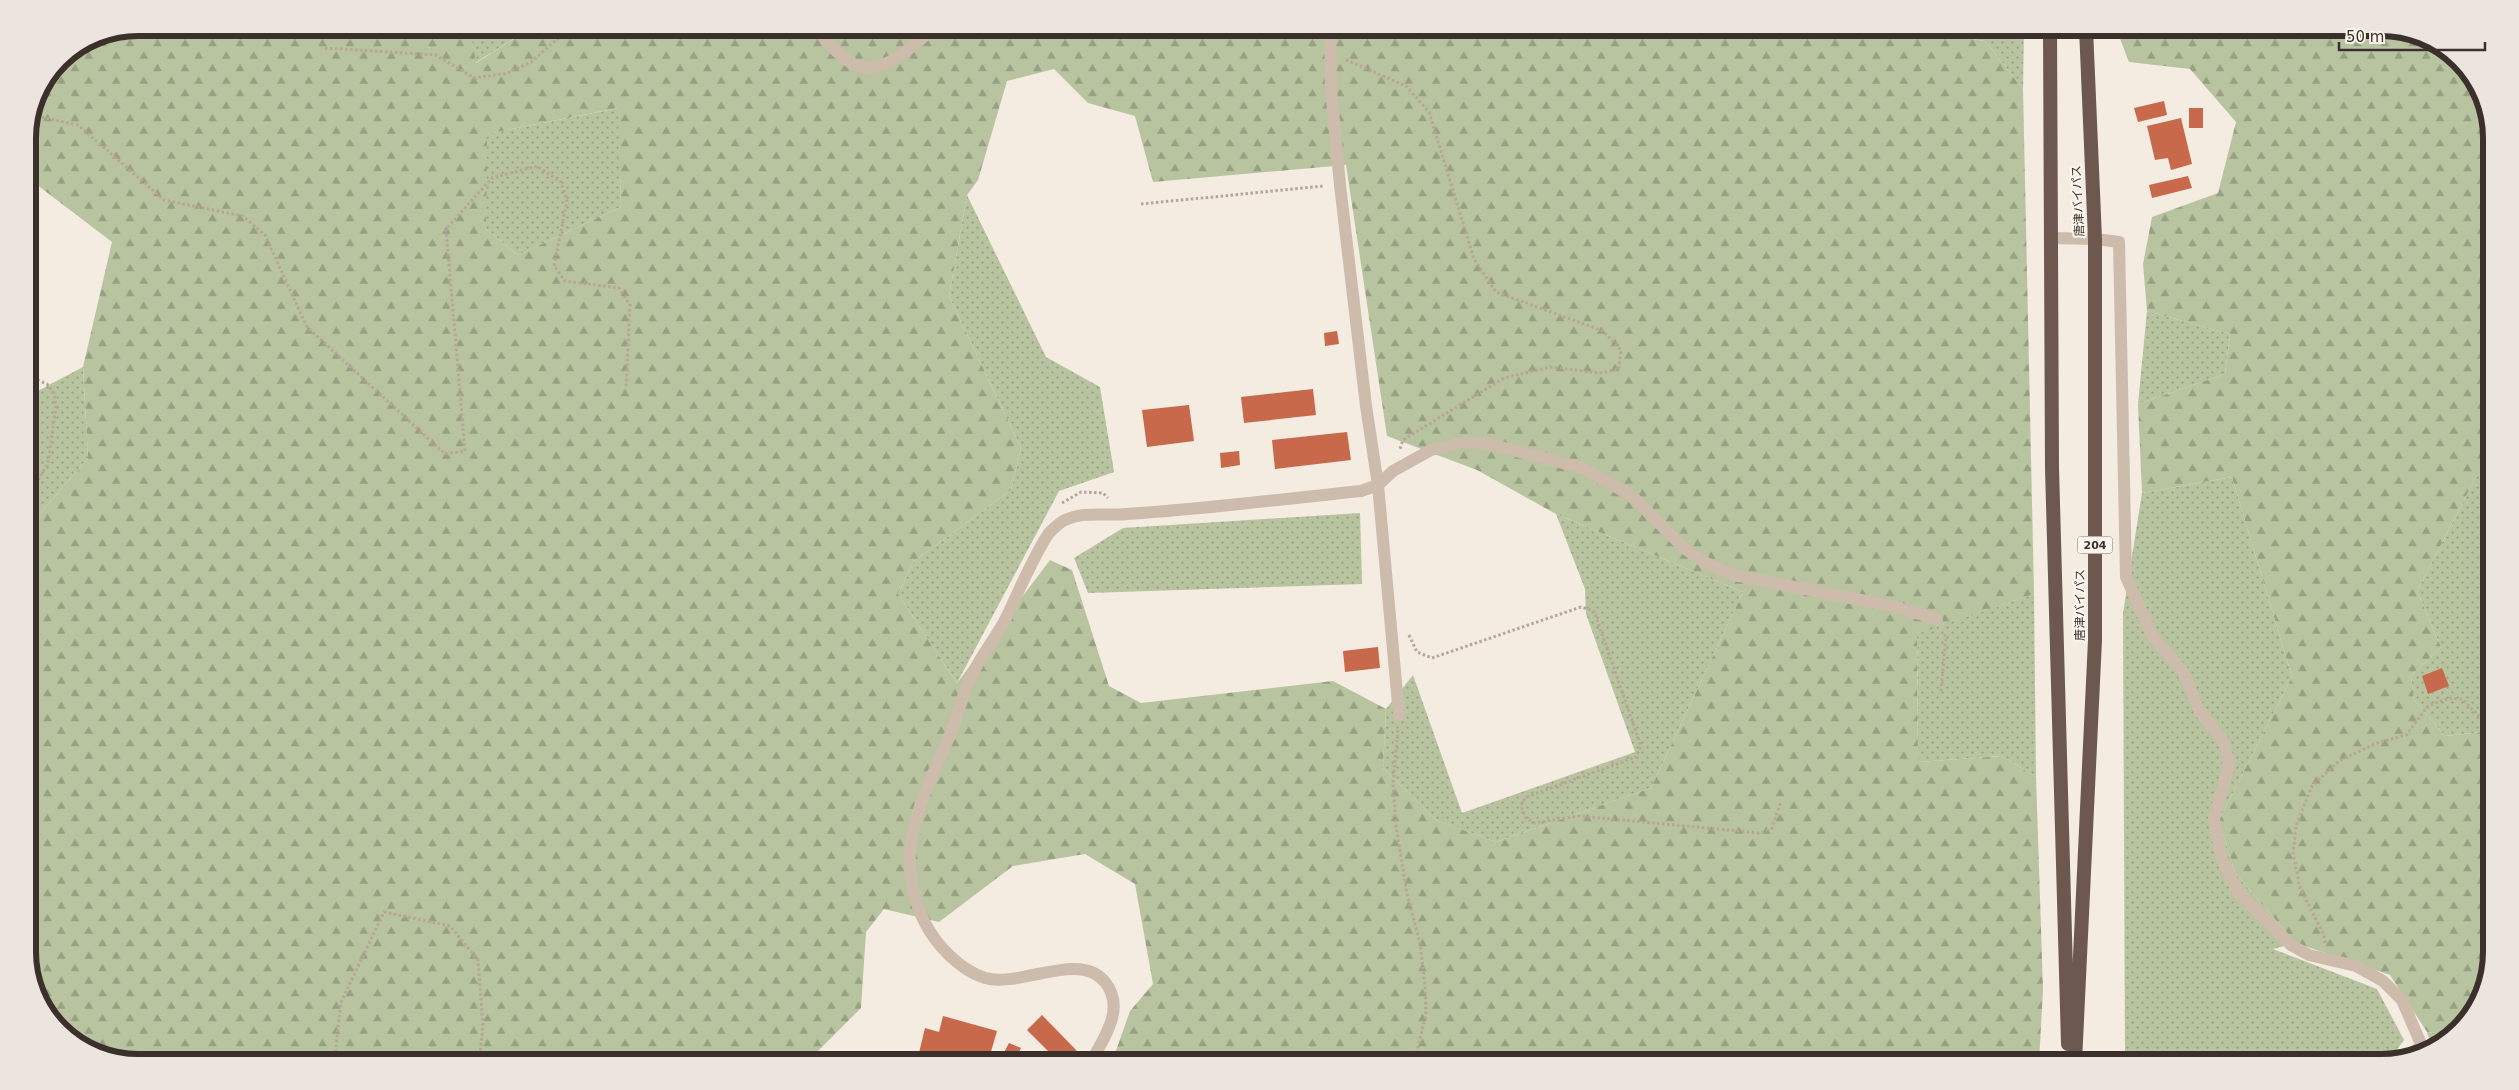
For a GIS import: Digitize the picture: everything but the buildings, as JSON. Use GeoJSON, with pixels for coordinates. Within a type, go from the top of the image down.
{"type":"FeatureCollection","features":[{"type":"Feature","properties":{"kind":"highway","name":"唐津バイパス"},"geometry":{"type":"LineString","coordinates":[[2050,36],[2052,468],[2068,1054]]}},
{"type":"Feature","properties":{"kind":"highway","name":"唐津バイパス"},"geometry":{"type":"LineString","coordinates":[[2075,1054],[2095,640],[2095,239],[2086,36]]}},
{"type":"Feature","properties":{"kind":"street"},"geometry":{"type":"LineString","coordinates":[[824,36],[849,62],[866,67],[886,65],[924,36]]}},
{"type":"Feature","properties":{"kind":"street"},"geometry":{"type":"LineString","coordinates":[[1330,36],[1340,184],[1366,406],[1378,485],[1399,714]]}},
{"type":"Feature","properties":{"kind":"street"},"geometry":{"type":"LineString","coordinates":[[2051,238],[2095,239],[2119,242],[2126,577],[2152,635],[2182,672],[2199,710],[2224,742],[2228,765],[2214,819],[2222,860],[2238,892],[2291,945],[2310,955],[2356,966],[2383,981],[2402,1000],[2420,1044],[2419,1046]]}},
{"type":"Feature","properties":{"kind":"street"},"geometry":{"type":"LineString","coordinates":[[1095,1054],[1110,1025],[1115,1007],[1111,988],[1101,977],[1084,968],[1066,969],[1008,980],[986,978],[961,967],[931,935],[918,910],[911,878],[910,846],[918,805],[953,727],[968,683],[1002,624],[1050,532],[1063,520],[1080,515],[1125,514],[1361,491],[1378,485],[1393,471],[1431,450],[1464,442],[1485,443],[1583,468],[1632,496],[1684,548],[1706,563],[1734,575],[1890,606],[1937,619]]}},
{"type":"Feature","properties":{"kind":"path"},"geometry":{"type":"LineString","coordinates":[[324,48],[436,55],[474,78],[508,73],[531,62],[561,36]]}},
{"type":"Feature","properties":{"kind":"path"},"geometry":{"type":"LineString","coordinates":[[1330,53],[1406,86],[1429,112],[1474,259],[1496,292],[1603,331],[1621,350],[1620,369],[1600,373],[1550,367],[1504,378],[1403,440],[1393,471]]}},
{"type":"Feature","properties":{"kind":"path"},"geometry":{"type":"LineString","coordinates":[[39,116],[78,125],[164,200],[243,216],[265,235],[307,327],[445,454],[465,451],[446,229],[492,178],[537,166],[561,182],[567,201],[554,266],[565,281],[619,288],[630,305],[626,387]]}},
{"type":"Feature","properties":{"kind":"path"},"geometry":{"type":"LineString","coordinates":[[1141,204],[1340,184]]}},
{"type":"Feature","properties":{"kind":"path"},"geometry":{"type":"LineString","coordinates":[[36,379],[47,384],[54,393],[56,406],[48,464],[36,483]]}},
{"type":"Feature","properties":{"kind":"path"},"geometry":{"type":"LineString","coordinates":[[1406,629],[1417,652],[1432,658],[1580,607],[1594,611],[1641,746],[1636,757],[1526,797],[1521,805],[1525,817],[1534,823],[1579,816],[1760,833],[1772,828],[1781,801]]}},
{"type":"Feature","properties":{"kind":"path"},"geometry":{"type":"LineString","coordinates":[[1937,619],[1946,637],[1941,691]]}},
{"type":"Feature","properties":{"kind":"path"},"geometry":{"type":"LineString","coordinates":[[2328,958],[2324,935],[2300,888],[2293,853],[2296,826],[2312,786],[2339,761],[2374,744],[2406,735],[2428,706],[2449,698],[2462,699],[2483,719]]}},
{"type":"Feature","properties":{"kind":"path"},"geometry":{"type":"LineString","coordinates":[[1399,714],[1397,759],[1392,784],[1396,826],[1407,894],[1420,943],[1425,986],[1426,1015],[1416,1054]]}},
{"type":"Feature","properties":{"kind":"path"},"geometry":{"type":"LineString","coordinates":[[335,1054],[341,1002],[384,912],[450,926],[478,960],[483,1026],[480,1054]]}},
{"type":"Feature","properties":{"kind":"green space"},"geometry":{"type":"Polygon","coordinates":[[[471,36],[518,36],[475,63],[471,36]]]}},
{"type":"Feature","properties":{"kind":"green space"},"geometry":{"type":"Polygon","coordinates":[[[471,36],[476,63],[518,36],[1952,36],[1985,41],[2023,89],[2034,594],[1917,634],[1918,762],[2002,756],[2036,777],[2043,990],[2039,1054],[1115,1054],[1130,1011],[1153,984],[1135,884],[1085,854],[1013,866],[939,922],[884,909],[866,932],[861,1008],[815,1054],[138,1054],[118,1052],[99,1046],[76,1033],[57,1014],[44,991],[36,959],[36,519],[88,458],[83,367],[112,242],[36,184],[36,131],[44,99],[57,76],[81,53],[99,44],[125,37],[471,36]],[[1054,69],[1007,81],[978,180],[967,195],[949,296],[1021,448],[1011,490],[913,562],[898,594],[957,683],[1050,560],[1072,570],[1109,686],[1141,703],[1333,681],[1386,709],[1383,768],[1436,820],[1496,842],[1651,788],[1743,592],[1556,514],[1477,470],[1387,436],[1346,165],[1153,182],[1135,116],[1088,103],[1054,69]],[[618,108],[487,134],[486,229],[518,255],[621,207],[618,108]]]}},
{"type":"Feature","properties":{"kind":"green space"},"geometry":{"type":"Polygon","coordinates":[[[1952,36],[2024,36],[2023,89],[1985,41],[1952,36]]]}},
{"type":"Feature","properties":{"kind":"green space"},"geometry":{"type":"Polygon","coordinates":[[[2119,36],[2394,37],[2420,44],[2443,57],[2462,76],[2477,105],[2483,131],[2483,474],[2477,475],[2417,591],[2441,647],[2411,676],[2414,700],[2445,736],[2483,732],[2483,959],[2475,991],[2469,1003],[2462,1014],[2441,1034],[2427,1032],[2390,975],[2296,943],[2235,873],[2219,820],[2292,677],[2232,477],[2142,493],[2138,404],[2225,374],[2230,334],[2147,311],[2143,264],[2152,217],[2218,193],[2236,122],[2190,69],[2129,62],[2119,36]]]}},
{"type":"Feature","properties":{"kind":"green space"},"geometry":{"type":"Polygon","coordinates":[[[619,108],[621,207],[518,255],[486,229],[486,134],[619,108]]]}},
{"type":"Feature","properties":{"kind":"green space"},"geometry":{"type":"Polygon","coordinates":[[[967,195],[1046,357],[1100,387],[1114,472],[1059,491],[957,683],[898,594],[913,562],[1011,490],[1021,448],[949,296],[967,195]]]}},
{"type":"Feature","properties":{"kind":"green space"},"geometry":{"type":"Polygon","coordinates":[[[2147,311],[2230,334],[2225,374],[2138,404],[2147,311]]]}},
{"type":"Feature","properties":{"kind":"green space"},"geometry":{"type":"Polygon","coordinates":[[[83,367],[88,458],[36,519],[36,392],[83,367]]]}},
{"type":"Feature","properties":{"kind":"green space"},"geometry":{"type":"Polygon","coordinates":[[[2483,474],[2483,732],[2445,736],[2414,700],[2411,676],[2441,647],[2417,591],[2477,475],[2483,474]]]}},
{"type":"Feature","properties":{"kind":"green space"},"geometry":{"type":"Polygon","coordinates":[[[2232,477],[2292,677],[2219,820],[2235,873],[2296,943],[2273,949],[2377,989],[2404,1040],[2394,1053],[2125,1054],[2123,613],[2142,493],[2232,477]]]}},
{"type":"Feature","properties":{"kind":"green space"},"geometry":{"type":"Polygon","coordinates":[[[1360,513],[1362,584],[1088,593],[1074,558],[1123,528],[1360,513]]]}},
{"type":"Feature","properties":{"kind":"green space"},"geometry":{"type":"Polygon","coordinates":[[[1556,514],[1743,592],[1651,788],[1496,842],[1436,820],[1383,768],[1386,709],[1413,675],[1462,813],[1635,752],[1586,614],[1585,589],[1556,514]]]}},
{"type":"Feature","properties":{"kind":"green space"},"geometry":{"type":"Polygon","coordinates":[[[2034,594],[2036,777],[2002,756],[1918,762],[1917,633],[2034,594]]]}},
{"type":"Feature","properties":{"kind":"green space"},"geometry":{"type":"Polygon","coordinates":[[[2427,1032],[2441,1034],[2438,1037],[2430,1041],[2427,1032]]]}}]}
